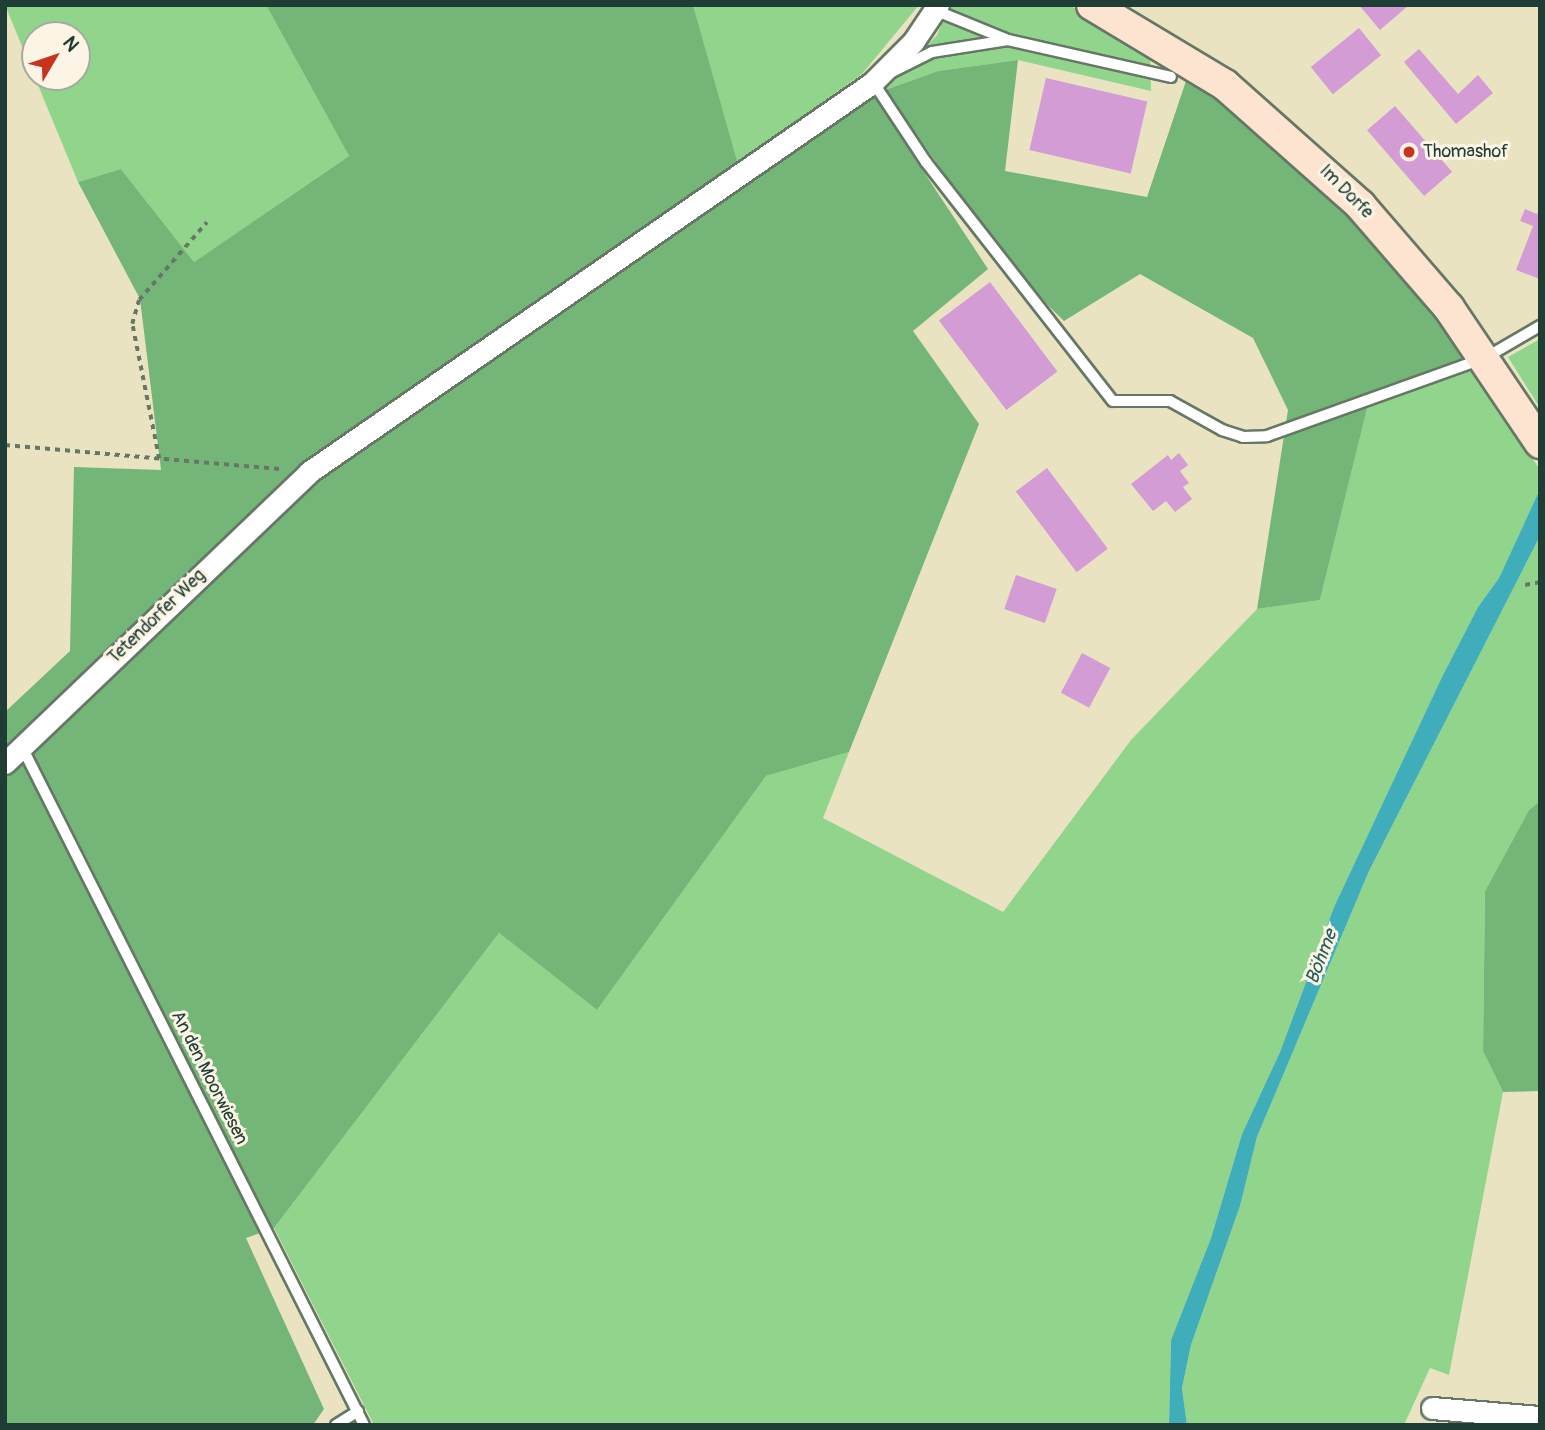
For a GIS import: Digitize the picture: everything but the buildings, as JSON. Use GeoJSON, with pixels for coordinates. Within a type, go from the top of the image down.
{"type":"FeatureCollection","features":[{"type":"Feature","properties":{"kind":"street","name":"Im Dorfe"},"geometry":{"type":"LineString","coordinates":[[1092,5],[1225,85],[1300,148],[1407,254],[1485,358],[1540,443]]}},
{"type":"Feature","properties":{"kind":"street","name":"Tetendorfer Weg"},"geometry":{"type":"LineString","coordinates":[[5,763],[309,472],[872,83],[913,42],[933,7]]}},
{"type":"Feature","properties":{"kind":"street"},"geometry":{"type":"LineString","coordinates":[[1432,1408],[1540,1417]]}},
{"type":"Feature","properties":{"kind":"lane"},"geometry":{"type":"LineString","coordinates":[[933,7],[1008,40],[1171,77]]}},
{"type":"Feature","properties":{"kind":"lane"},"geometry":{"type":"LineString","coordinates":[[1008,40],[932,52],[872,83],[926,162],[1113,401],[1170,401],[1222,430],[1243,437],[1267,436],[1485,358],[1540,326]]}},
{"type":"Feature","properties":{"kind":"lane","name":"An den Moorwiesen"},"geometry":{"type":"LineString","coordinates":[[22,747],[364,1425]]}},
{"type":"Feature","properties":{"kind":"lane"},"geometry":{"type":"LineString","coordinates":[[336,1425],[358,1411]]}},
{"type":"Feature","properties":{"kind":"path"},"geometry":{"type":"LineString","coordinates":[[159,458],[132,324],[139,300],[206,222]]}},
{"type":"Feature","properties":{"kind":"path"},"geometry":{"type":"LineString","coordinates":[[5,445],[309,472]]}},
{"type":"Feature","properties":{"kind":"path"},"geometry":{"type":"LineString","coordinates":[[1525,585],[1540,582]]}},
{"type":"Feature","properties":{"kind":"green space"},"geometry":{"type":"Polygon","coordinates":[[[5,5],[266,5],[349,156],[194,262],[121,169],[78,182],[40,91],[91,91],[91,21],[21,21],[21,44],[5,5]]]}},
{"type":"Feature","properties":{"kind":"green space"},"geometry":{"type":"Polygon","coordinates":[[[266,5],[693,5],[742,179],[871,92],[988,269],[913,331],[979,424],[849,752],[766,776],[597,1010],[499,933],[274,1228],[246,1238],[324,1409],[313,1425],[5,1425],[5,712],[70,651],[74,467],[161,470],[140,299],[78,182],[121,169],[194,262],[349,156],[266,5]]]}},
{"type":"Feature","properties":{"kind":"green space"},"geometry":{"type":"Polygon","coordinates":[[[693,5],[919,5],[862,74],[736,163],[693,5]]]}},
{"type":"Feature","properties":{"kind":"green space"},"geometry":{"type":"Polygon","coordinates":[[[949,5],[1069,5],[1150,48],[1151,91],[1018,60],[938,71],[885,90],[937,35],[949,5]]]}},
{"type":"Feature","properties":{"kind":"green space"},"geometry":{"type":"Polygon","coordinates":[[[1018,60],[1005,171],[1147,197],[1188,75],[1294,159],[1394,266],[1466,357],[1415,382],[1370,396],[1320,600],[1257,609],[1288,410],[1253,338],[1140,274],[1064,321],[1012,270],[885,90],[938,71],[1018,60]]]}},
{"type":"Feature","properties":{"kind":"green space"},"geometry":{"type":"Polygon","coordinates":[[[1540,339],[1540,408],[1508,357],[1540,339]]]}},
{"type":"Feature","properties":{"kind":"green space"},"geometry":{"type":"Polygon","coordinates":[[[1466,357],[1540,470],[1540,489],[1499,578],[1478,607],[1442,677],[1334,907],[1280,1052],[1242,1134],[1211,1238],[1171,1340],[1169,1425],[374,1425],[274,1228],[499,933],[597,1010],[766,776],[849,752],[823,818],[1003,912],[1131,740],[1257,609],[1320,600],[1370,395],[1415,382],[1466,357]]]}},
{"type":"Feature","properties":{"kind":"green space"},"geometry":{"type":"Polygon","coordinates":[[[1540,536],[1540,801],[1529,810],[1485,891],[1483,1051],[1503,1092],[1449,1375],[1430,1368],[1404,1425],[1187,1425],[1182,1388],[1191,1345],[1240,1206],[1257,1137],[1369,871],[1540,536]]]}},
{"type":"Feature","properties":{"kind":"green space"},"geometry":{"type":"Polygon","coordinates":[[[1540,801],[1540,1091],[1503,1092],[1483,1051],[1485,891],[1529,810],[1540,801]]]}},
{"type":"Feature","properties":{"kind":"water","name":"Böhme"},"geometry":{"type":"Polygon","coordinates":[[[1540,489],[1540,536],[1369,871],[1257,1137],[1240,1206],[1191,1345],[1182,1388],[1187,1425],[1169,1425],[1171,1340],[1211,1238],[1242,1134],[1280,1052],[1334,907],[1442,677],[1478,607],[1499,578],[1540,489]]]}},
{"type":"Feature","properties":{"kind":"place","name":"Thomashof"},"geometry":{"type":"Point","coordinates":[1409,152]}}]}
